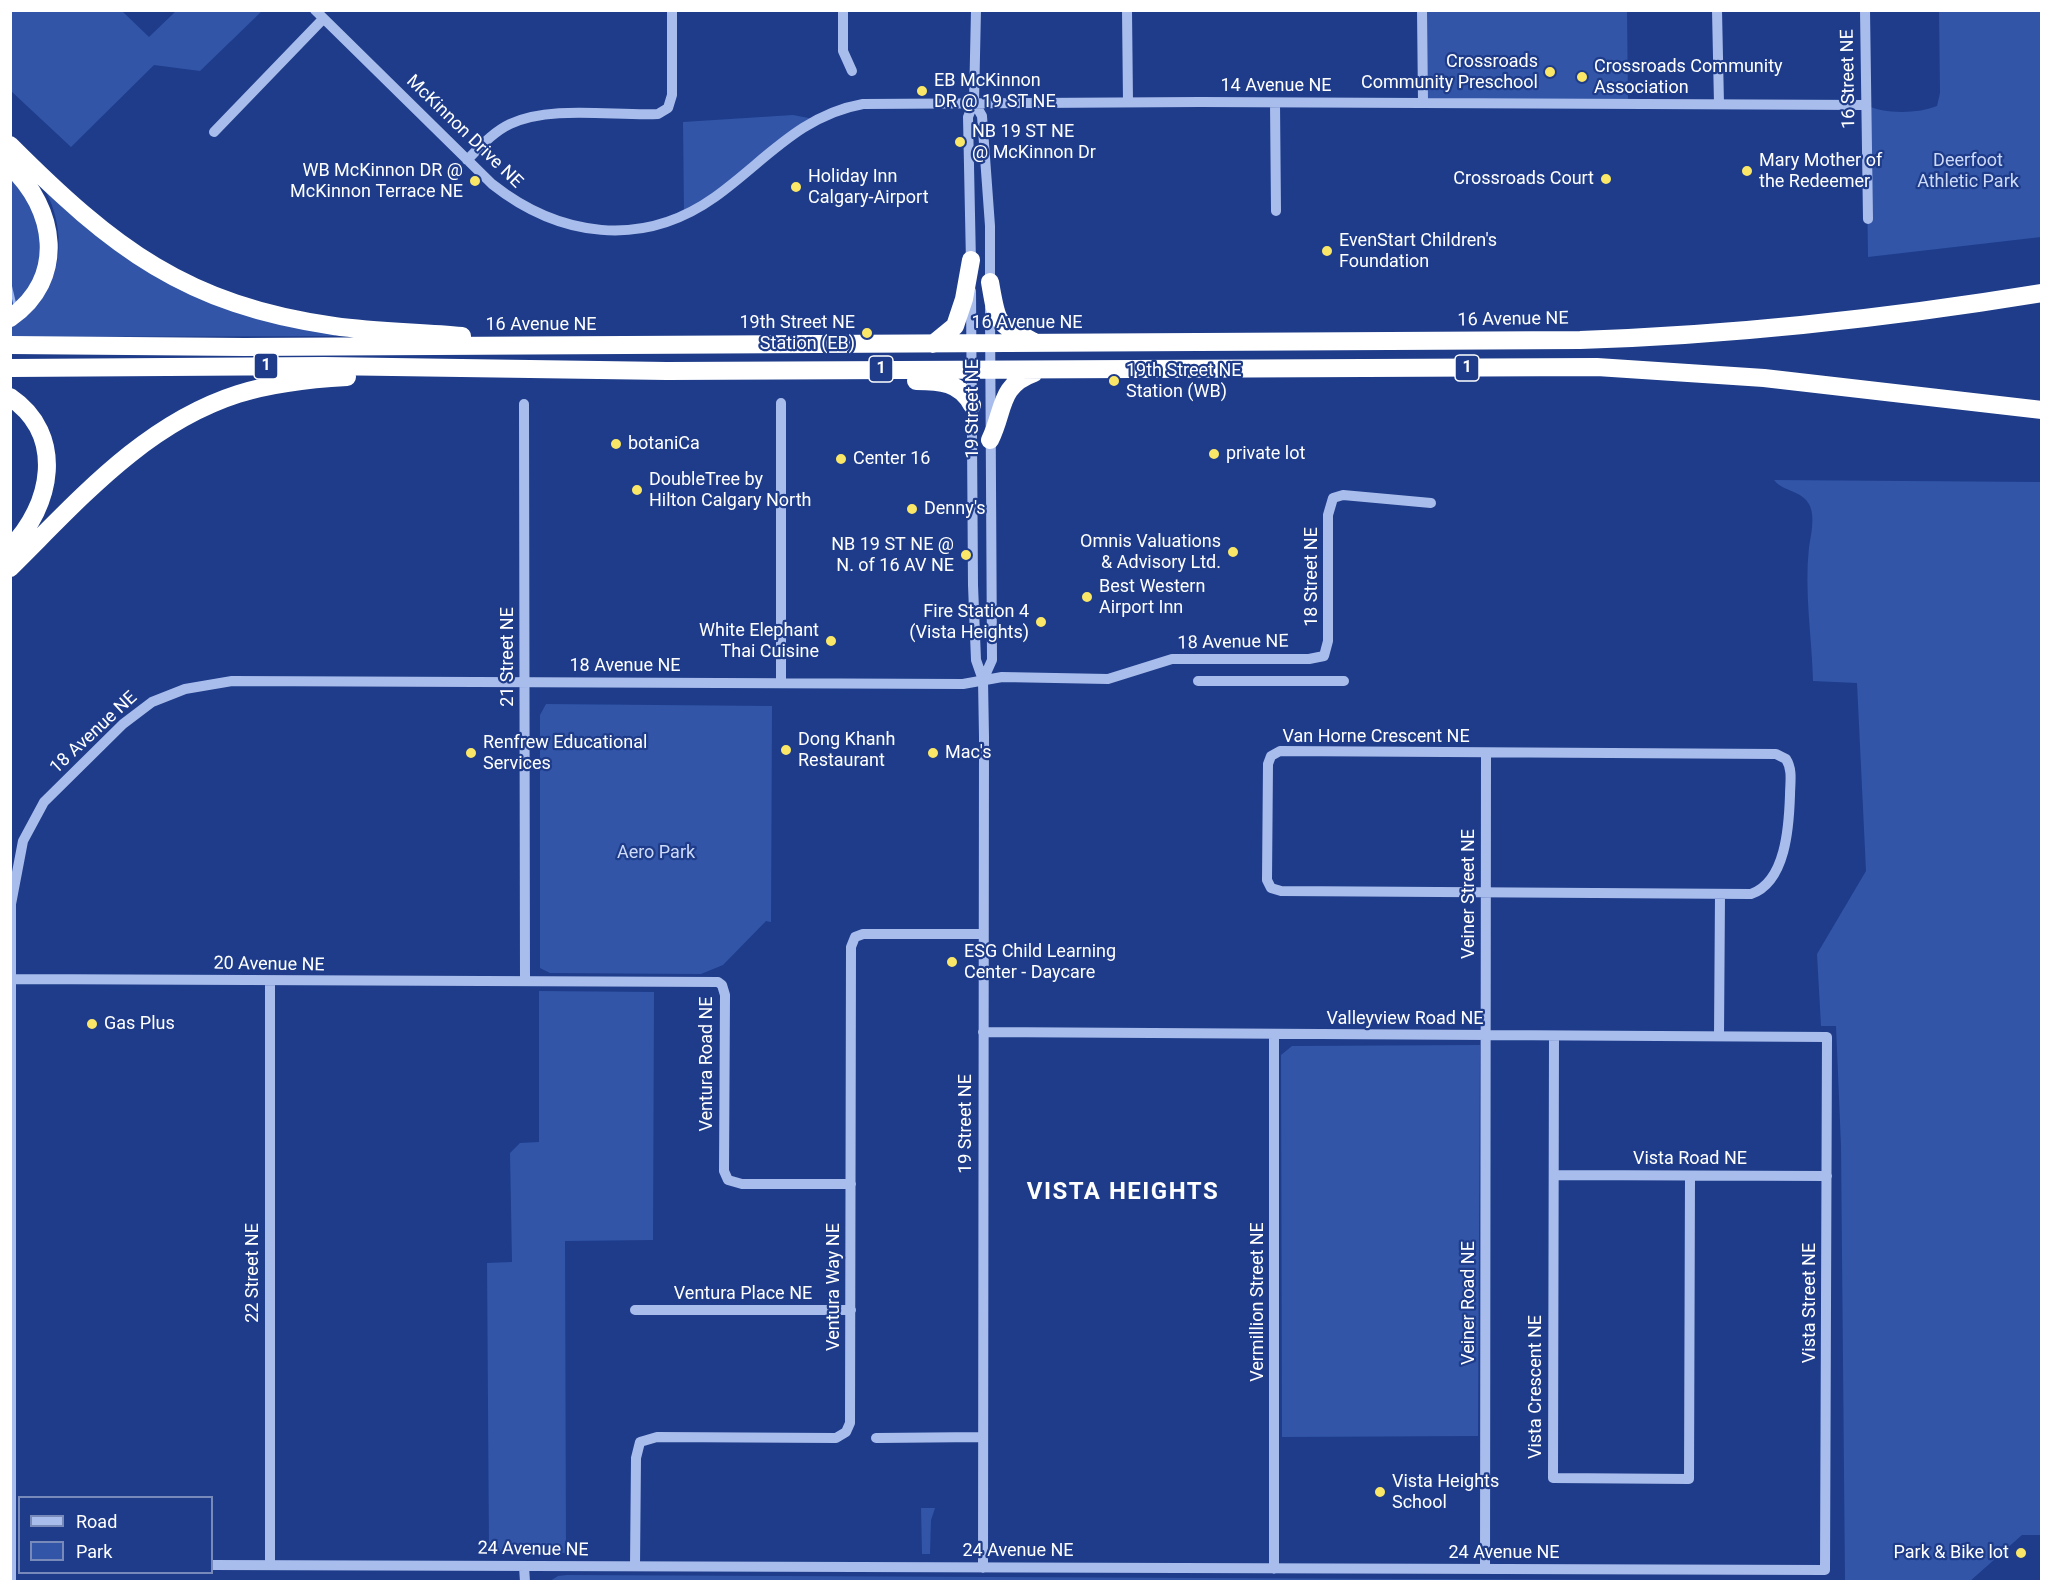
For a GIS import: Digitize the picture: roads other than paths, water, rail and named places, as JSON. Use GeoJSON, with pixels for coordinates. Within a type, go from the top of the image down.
{"type":"FeatureCollection","features":[{"type":"Feature","properties":{"kind":"highway"},"geometry":{"type":"LineString","coordinates":[[10,145],[102,231],[151,265],[214,296],[259,311],[316,323],[481,338],[520,346]]}},
{"type":"Feature","properties":{"kind":"highway"},"geometry":{"type":"LineString","coordinates":[[10,166],[26,182],[41,206],[50,242],[48,265],[39,288],[20,311],[10,318]]}},
{"type":"Feature","properties":{"kind":"highway"},"geometry":{"type":"LineString","coordinates":[[933,344],[955,326],[964,299],[970,260]]}},
{"type":"Feature","properties":{"kind":"highway"},"geometry":{"type":"LineString","coordinates":[[990,282],[999,321],[1005,328],[1038,345]]}},
{"type":"Feature","properties":{"kind":"highway","name":"16 Avenue NE"},"geometry":{"type":"LineString","coordinates":[[10,345],[1038,345],[1542,341],[1651,338],[1846,320],[2042,293]]}},
{"type":"Feature","properties":{"kind":"highway","name":"1"},"geometry":{"type":"LineString","coordinates":[[10,368],[1045,370],[1597,367],[1764,378],[2042,410]]}},
{"type":"Feature","properties":{"kind":"highway"},"geometry":{"type":"LineString","coordinates":[[10,568],[124,458],[166,427],[203,407],[240,393],[285,383],[390,375],[435,368]]}},
{"type":"Feature","properties":{"kind":"highway"},"geometry":{"type":"LineString","coordinates":[[790,370],[810,380],[941,382],[958,388],[972,405]]}},
{"type":"Feature","properties":{"kind":"highway"},"geometry":{"type":"LineString","coordinates":[[990,440],[998,424],[1009,388],[1018,380],[1045,370]]}},
{"type":"Feature","properties":{"kind":"highway"},"geometry":{"type":"LineString","coordinates":[[10,397],[23,408],[38,428],[48,469],[47,483],[38,512],[24,534],[10,548]]}},
{"type":"Feature","properties":{"kind":"street"},"geometry":{"type":"LineString","coordinates":[[467,160],[493,135],[510,124],[534,116],[658,114],[668,108],[672,95],[672,10]]}},
{"type":"Feature","properties":{"kind":"street"},"geometry":{"type":"LineString","coordinates":[[843,10],[843,51],[852,71]]}},
{"type":"Feature","properties":{"kind":"street","name":"19 Street NE"},"geometry":{"type":"LineString","coordinates":[[976,10],[975,102],[968,117],[970,260],[990,440],[992,660],[982,680]]}},
{"type":"Feature","properties":{"kind":"street"},"geometry":{"type":"LineString","coordinates":[[1127,10],[1128,102]]}},
{"type":"Feature","properties":{"kind":"street"},"geometry":{"type":"LineString","coordinates":[[1422,10],[1423,102]]}},
{"type":"Feature","properties":{"kind":"street"},"geometry":{"type":"LineString","coordinates":[[1717,10],[1719,104]]}},
{"type":"Feature","properties":{"kind":"street","name":"16 Street NE"},"geometry":{"type":"LineString","coordinates":[[1865,10],[1868,219]]}},
{"type":"Feature","properties":{"kind":"street"},"geometry":{"type":"LineString","coordinates":[[214,132],[319,15]]}},
{"type":"Feature","properties":{"kind":"street","name":"McKinnon Drive NE"},"geometry":{"type":"LineString","coordinates":[[319,15],[467,160],[517,205],[546,219],[594,230],[630,229],[665,222],[699,207],[801,127],[833,111],[873,103],[975,102]]}},
{"type":"Feature","properties":{"kind":"street","name":"19 Street NE"},"geometry":{"type":"LineString","coordinates":[[975,102],[982,116],[990,282],[981,344],[981,369],[972,405],[973,585],[976,660],[982,680],[983,1568]]}},
{"type":"Feature","properties":{"kind":"street","name":"14 Avenue NE"},"geometry":{"type":"LineString","coordinates":[[975,102],[1866,105]]}},
{"type":"Feature","properties":{"kind":"street"},"geometry":{"type":"LineString","coordinates":[[1275,103],[1276,211]]}},
{"type":"Feature","properties":{"kind":"street"},"geometry":{"type":"LineString","coordinates":[[781,403],[781,683]]}},
{"type":"Feature","properties":{"kind":"street","name":"21 Street NE"},"geometry":{"type":"LineString","coordinates":[[524,404],[525,981]]}},
{"type":"Feature","properties":{"kind":"street","name":"18 Street NE"},"geometry":{"type":"LineString","coordinates":[[1324,656],[1328,641],[1328,515],[1333,498],[1343,495],[1431,503]]}},
{"type":"Feature","properties":{"kind":"street","name":"18 Avenue NE"},"geometry":{"type":"LineString","coordinates":[[11,1581],[13,979],[11,904],[23,841],[44,802],[123,724],[152,702],[179,691],[232,681],[963,684],[1002,677],[1108,679],[1172,659],[1309,659],[1324,656]]}},
{"type":"Feature","properties":{"kind":"street","name":"18 Avenue NE"},"geometry":{"type":"LineString","coordinates":[[1198,681],[1344,681]]}},
{"type":"Feature","properties":{"kind":"street","name":"Van Horne Crescent NE"},"geometry":{"type":"LineString","coordinates":[[1280,751],[1781,756],[1786,759],[1791,770],[1790,825],[1783,856],[1758,891],[1751,894],[1485,892],[1276,890],[1267,880],[1269,760],[1280,751]]}},
{"type":"Feature","properties":{"kind":"street","name":"Veiner Street NE"},"geometry":{"type":"LineString","coordinates":[[1485,1036],[1486,753]]}},
{"type":"Feature","properties":{"kind":"street"},"geometry":{"type":"LineString","coordinates":[[1719,1036],[1720,894]]}},
{"type":"Feature","properties":{"kind":"street","name":"Ventura Way NE"},"geometry":{"type":"LineString","coordinates":[[635,1566],[636,1458],[640,1442],[657,1437],[836,1438],[846,1432],[850,1423],[851,947],[855,937],[863,934],[983,934]]}},
{"type":"Feature","properties":{"kind":"street","name":"20 Avenue NE"},"geometry":{"type":"LineString","coordinates":[[13,979],[270,982],[525,981]]}},
{"type":"Feature","properties":{"kind":"street","name":"Ventura Road NE"},"geometry":{"type":"LineString","coordinates":[[525,981],[718,982],[722,985],[725,995],[724,1171],[729,1180],[742,1184],[851,1184]]}},
{"type":"Feature","properties":{"kind":"street","name":"22 Street NE"},"geometry":{"type":"LineString","coordinates":[[270,982],[270,1565]]}},
{"type":"Feature","properties":{"kind":"street","name":"Valleyview Road NE"},"geometry":{"type":"LineString","coordinates":[[983,1032],[1827,1037]]}},
{"type":"Feature","properties":{"kind":"street","name":"Vermillion Street NE"},"geometry":{"type":"LineString","coordinates":[[1274,1035],[1274,1569]]}},
{"type":"Feature","properties":{"kind":"street","name":"Veiner Road NE"},"geometry":{"type":"LineString","coordinates":[[1485,1036],[1487,1052],[1485,1569]]}},
{"type":"Feature","properties":{"kind":"street","name":"Vista Crescent NE"},"geometry":{"type":"LineString","coordinates":[[1554,1036],[1553,1478],[1689,1479],[1690,1176]]}},
{"type":"Feature","properties":{"kind":"street","name":"Vista Street NE"},"geometry":{"type":"LineString","coordinates":[[1825,1570],[1827,1037]]}},
{"type":"Feature","properties":{"kind":"street","name":"Vista Road NE"},"geometry":{"type":"LineString","coordinates":[[1554,1175],[1827,1176]]}},
{"type":"Feature","properties":{"kind":"street","name":"Ventura Place NE"},"geometry":{"type":"LineString","coordinates":[[635,1310],[851,1310]]}},
{"type":"Feature","properties":{"kind":"street"},"geometry":{"type":"LineString","coordinates":[[876,1438],[982,1437]]}},
{"type":"Feature","properties":{"kind":"street","name":"24 Avenue NE"},"geometry":{"type":"LineString","coordinates":[[213,1565],[1825,1570]]}},
{"type":"Feature","properties":{"kind":"street"},"geometry":{"type":"LineString","coordinates":[[524,1566],[525,1581]]}},
{"type":"Feature","properties":{"kind":"waterway"},"geometry":{"type":"LineString","coordinates":[[10,284],[15,305]]}},
{"type":"Feature","properties":{"kind":"place","name":"Crossroads Community Preschool"},"geometry":{"type":"Point","coordinates":[1550,72]}},
{"type":"Feature","properties":{"kind":"place","name":"Crossroads Community Association"},"geometry":{"type":"Point","coordinates":[1582,77]}},
{"type":"Feature","properties":{"kind":"place","name":"EB McKinnon DR @ 19 ST NE"},"geometry":{"type":"Point","coordinates":[922,91]}},
{"type":"Feature","properties":{"kind":"place","name":"NB 19 ST NE @ McKinnon Dr"},"geometry":{"type":"Point","coordinates":[960,142]}},
{"type":"Feature","properties":{"kind":"place","name":"Mary Mother of the Redeemer"},"geometry":{"type":"Point","coordinates":[1747,171]}},
{"type":"Feature","properties":{"kind":"place","name":"Crossroads Court"},"geometry":{"type":"Point","coordinates":[1606,179]}},
{"type":"Feature","properties":{"kind":"place","name":"WB McKinnon DR @ McKinnon Terrace NE"},"geometry":{"type":"Point","coordinates":[475,181]}},
{"type":"Feature","properties":{"kind":"place","name":"Holiday Inn Calgary-Airport"},"geometry":{"type":"Point","coordinates":[796,187]}},
{"type":"Feature","properties":{"kind":"place","name":"EvenStart Children's Foundation"},"geometry":{"type":"Point","coordinates":[1327,251]}},
{"type":"Feature","properties":{"kind":"place","name":"19th Street NE Station (EB)"},"geometry":{"type":"Point","coordinates":[867,333]}},
{"type":"Feature","properties":{"kind":"place","name":"19th Street NE Station (WB)"},"geometry":{"type":"Point","coordinates":[1114,381]}},
{"type":"Feature","properties":{"kind":"place","name":"botaniCa"},"geometry":{"type":"Point","coordinates":[616,444]}},
{"type":"Feature","properties":{"kind":"place","name":"private lot"},"geometry":{"type":"Point","coordinates":[1214,454]}},
{"type":"Feature","properties":{"kind":"place","name":"Center 16"},"geometry":{"type":"Point","coordinates":[841,459]}},
{"type":"Feature","properties":{"kind":"place","name":"DoubleTree by Hilton Calgary North"},"geometry":{"type":"Point","coordinates":[637,490]}},
{"type":"Feature","properties":{"kind":"place","name":"Denny's"},"geometry":{"type":"Point","coordinates":[912,509]}},
{"type":"Feature","properties":{"kind":"place","name":"Omnis Valuations & Advisory Ltd."},"geometry":{"type":"Point","coordinates":[1233,552]}},
{"type":"Feature","properties":{"kind":"place","name":"NB 19 ST NE @ N. of 16 AV NE"},"geometry":{"type":"Point","coordinates":[966,555]}},
{"type":"Feature","properties":{"kind":"place","name":"Best Western Airport Inn"},"geometry":{"type":"Point","coordinates":[1087,597]}},
{"type":"Feature","properties":{"kind":"place","name":"Fire Station 4 (Vista Heights)"},"geometry":{"type":"Point","coordinates":[1041,622]}},
{"type":"Feature","properties":{"kind":"place","name":"White Elephant Thai Cuisine"},"geometry":{"type":"Point","coordinates":[831,641]}},
{"type":"Feature","properties":{"kind":"place","name":"Dong Khanh Restaurant"},"geometry":{"type":"Point","coordinates":[786,750]}},
{"type":"Feature","properties":{"kind":"place","name":"Renfrew Educational Services"},"geometry":{"type":"Point","coordinates":[471,753]}},
{"type":"Feature","properties":{"kind":"place","name":"Mac's"},"geometry":{"type":"Point","coordinates":[933,753]}},
{"type":"Feature","properties":{"kind":"place","name":"ESG Child Learning Center - Daycare"},"geometry":{"type":"Point","coordinates":[952,962]}},
{"type":"Feature","properties":{"kind":"place","name":"Gas Plus"},"geometry":{"type":"Point","coordinates":[92,1024]}},
{"type":"Feature","properties":{"kind":"place","name":"Vista Heights School"},"geometry":{"type":"Point","coordinates":[1380,1492]}},
{"type":"Feature","properties":{"kind":"place","name":"Park & Bike lot"},"geometry":{"type":"Point","coordinates":[2021,1553]}},
{"type":"Feature","properties":{"kind":"district","name":"VISTA HEIGHTS"},"geometry":{"type":"Point","coordinates":[1123,1193]}},
{"type":"Feature","properties":{"kind":"park label","name":"Deerfoot Athletic Park"},"geometry":{"type":"Point","coordinates":[1968,171]}},
{"type":"Feature","properties":{"kind":"park label","name":"Aero Park"},"geometry":{"type":"Point","coordinates":[656,853]}}]}
